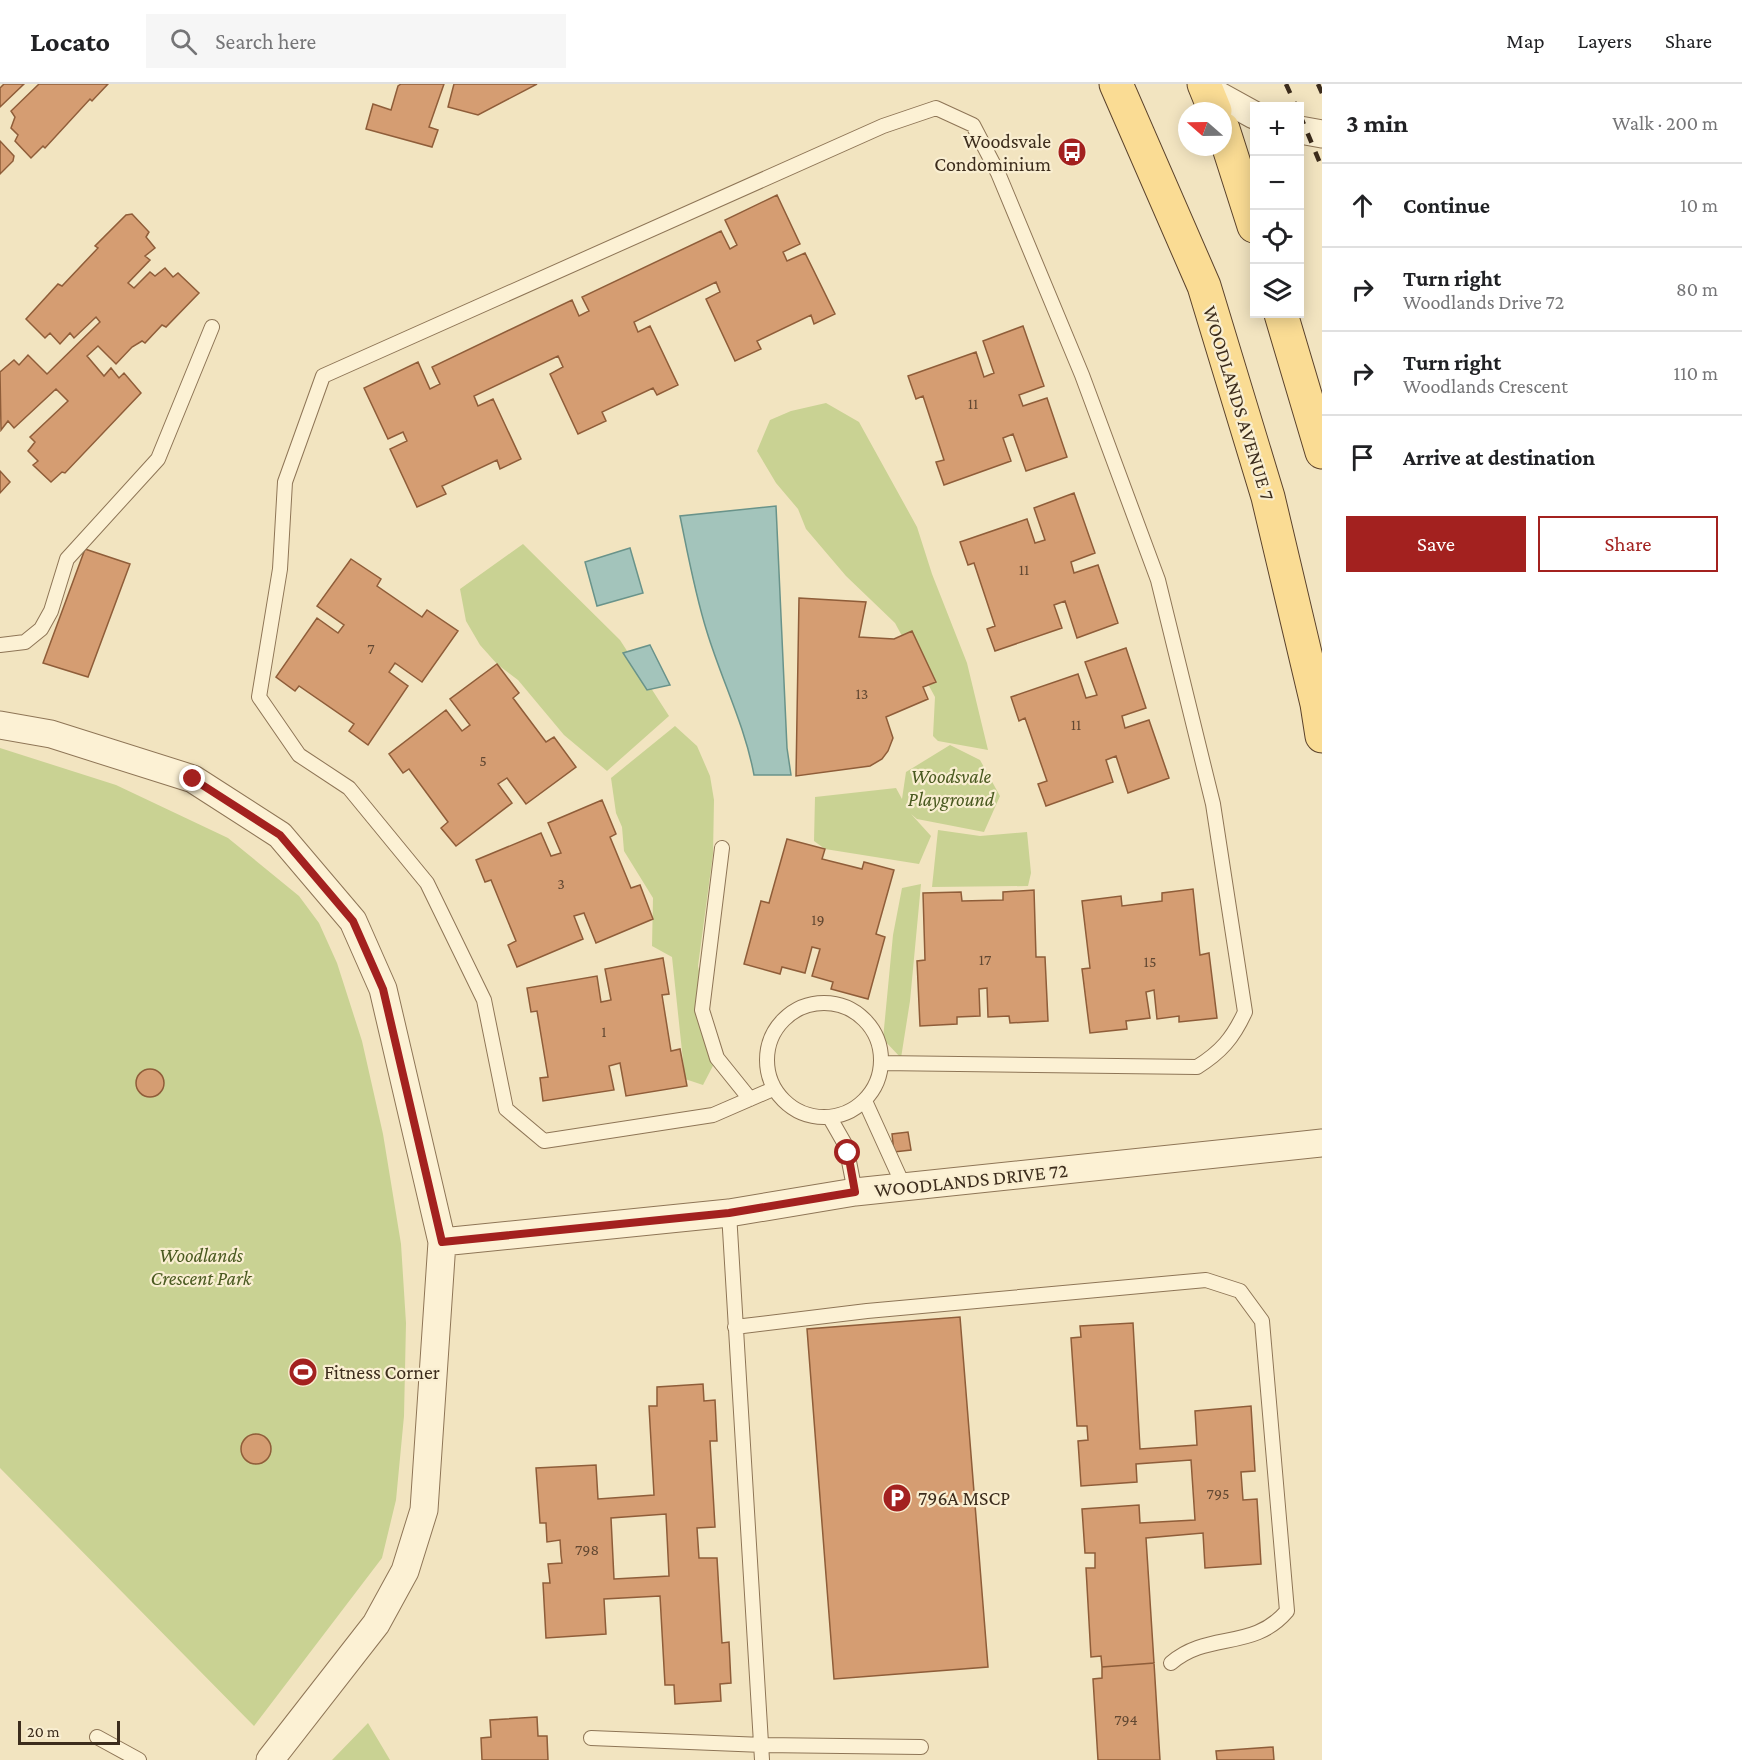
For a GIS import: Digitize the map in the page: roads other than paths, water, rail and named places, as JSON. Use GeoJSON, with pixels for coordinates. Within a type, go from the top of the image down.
{"type":"FeatureCollection","features":[{"type":"Feature","properties":{"kind":"main road","name":"WOODLANDS AVENUE 7"},"geometry":{"type":"LineString","coordinates":[[1116,84],[1204,286],[1268,497],[1317,704],[1322,736]]}},
{"type":"Feature","properties":{"kind":"main road"},"geometry":{"type":"LineString","coordinates":[[1232,156],[1250,213]]}},
{"type":"Feature","properties":{"kind":"main road"},"geometry":{"type":"LineString","coordinates":[[1282,318],[1322,452]]}},
{"type":"Feature","properties":{"kind":"street"},"geometry":{"type":"LineString","coordinates":[[1208,94],[1250,113]]}},
{"type":"Feature","properties":{"kind":"street"},"geometry":{"type":"LineString","coordinates":[[1304,131],[1322,134]]}},
{"type":"Feature","properties":{"kind":"street"},"geometry":{"type":"LineString","coordinates":[[0,725],[51,734],[193,779],[280,835],[353,921],[383,989],[442,1242],[424,1510],[405,1571],[376,1624],[270,1760]]}},
{"type":"Feature","properties":{"kind":"street","name":"WOODLANDS DRIVE 72"},"geometry":{"type":"LineString","coordinates":[[442,1242],[729,1213],[855,1192],[905,1189],[1322,1143]]}},
{"type":"Feature","properties":{"kind":"lane"},"geometry":{"type":"LineString","coordinates":[[773,1089],[713,1116],[544,1141],[506,1109],[484,1000],[427,884],[349,788],[299,755],[259,697],[280,569],[285,482],[323,376],[883,126],[936,108],[973,125],[998,173],[1082,375],[1158,580],[1213,804],[1245,1012],[1234,1036],[1223,1048],[1197,1067],[882,1063]]}},
{"type":"Feature","properties":{"kind":"lane"},"geometry":{"type":"LineString","coordinates":[[0,645],[25,642],[41,629],[51,611],[67,559],[158,459],[212,327]]}},
{"type":"Feature","properties":{"kind":"lane"},"geometry":{"type":"LineString","coordinates":[[722,848],[702,1010],[717,1058],[750,1099]]}},
{"type":"Feature","properties":{"kind":"lane"},"geometry":{"type":"LineString","coordinates":[[835,1003],[860,1015],[876,1036],[882,1063],[876,1083],[865,1101],[849,1112],[830,1118],[808,1116],[788,1106],[773,1089],[766,1068],[769,1041],[784,1018],[808,1005],[835,1003]]}},
{"type":"Feature","properties":{"kind":"lane"},"geometry":{"type":"LineString","coordinates":[[865,1101],[905,1189]]}},
{"type":"Feature","properties":{"kind":"lane"},"geometry":{"type":"LineString","coordinates":[[830,1118],[846,1146],[855,1192]]}},
{"type":"Feature","properties":{"kind":"lane"},"geometry":{"type":"LineString","coordinates":[[729,1213],[763,1745],[762,1760]]}},
{"type":"Feature","properties":{"kind":"lane"},"geometry":{"type":"LineString","coordinates":[[735,1327],[879,1310],[1206,1280],[1240,1291],[1262,1321],[1287,1611],[1264,1632],[1189,1650],[1171,1663]]}},
{"type":"Feature","properties":{"kind":"lane"},"geometry":{"type":"LineString","coordinates":[[97,1737],[139,1760]]}},
{"type":"Feature","properties":{"kind":"lane"},"geometry":{"type":"LineString","coordinates":[[591,1738],[763,1745],[921,1747]]}},
{"type":"Feature","properties":{"kind":"water"},"geometry":{"type":"Polygon","coordinates":[[[776,506],[787,748],[791,775],[754,775],[745,739],[703,618],[680,516],[776,506]]]}},
{"type":"Feature","properties":{"kind":"water"},"geometry":{"type":"Polygon","coordinates":[[[630,548],[643,593],[597,606],[585,562],[630,548]]]}},
{"type":"Feature","properties":{"kind":"water"},"geometry":{"type":"Polygon","coordinates":[[[650,645],[670,685],[647,690],[623,653],[650,645]]]}},
{"type":"Feature","properties":{"kind":"railway"},"geometry":{"type":"LineString","coordinates":[[1286,84],[1294,102]]}},
{"type":"Feature","properties":{"kind":"railway"},"geometry":{"type":"LineString","coordinates":[[1318,84],[1322,93]]}},
{"type":"Feature","properties":{"kind":"railway"},"geometry":{"type":"LineString","coordinates":[[1304,125],[1322,168]]}},
{"type":"Feature","properties":{"kind":"place","name":"Woodsvale Condominium"},"geometry":{"type":"Point","coordinates":[1072,152]}},
{"type":"Feature","properties":{"kind":"place","name":"Fitness Corner"},"geometry":{"type":"Point","coordinates":[303,1372]}},
{"type":"Feature","properties":{"kind":"place","name":"796A MSCP"},"geometry":{"type":"Point","coordinates":[897,1498]}},
{"type":"Feature","properties":{"kind":"park label","name":"Woodsvale Playground"},"geometry":{"type":"Point","coordinates":[951,788]}},
{"type":"Feature","properties":{"kind":"park label","name":"Woodlands Crescent Park"},"geometry":{"type":"Point","coordinates":[201,1266]}}]}
